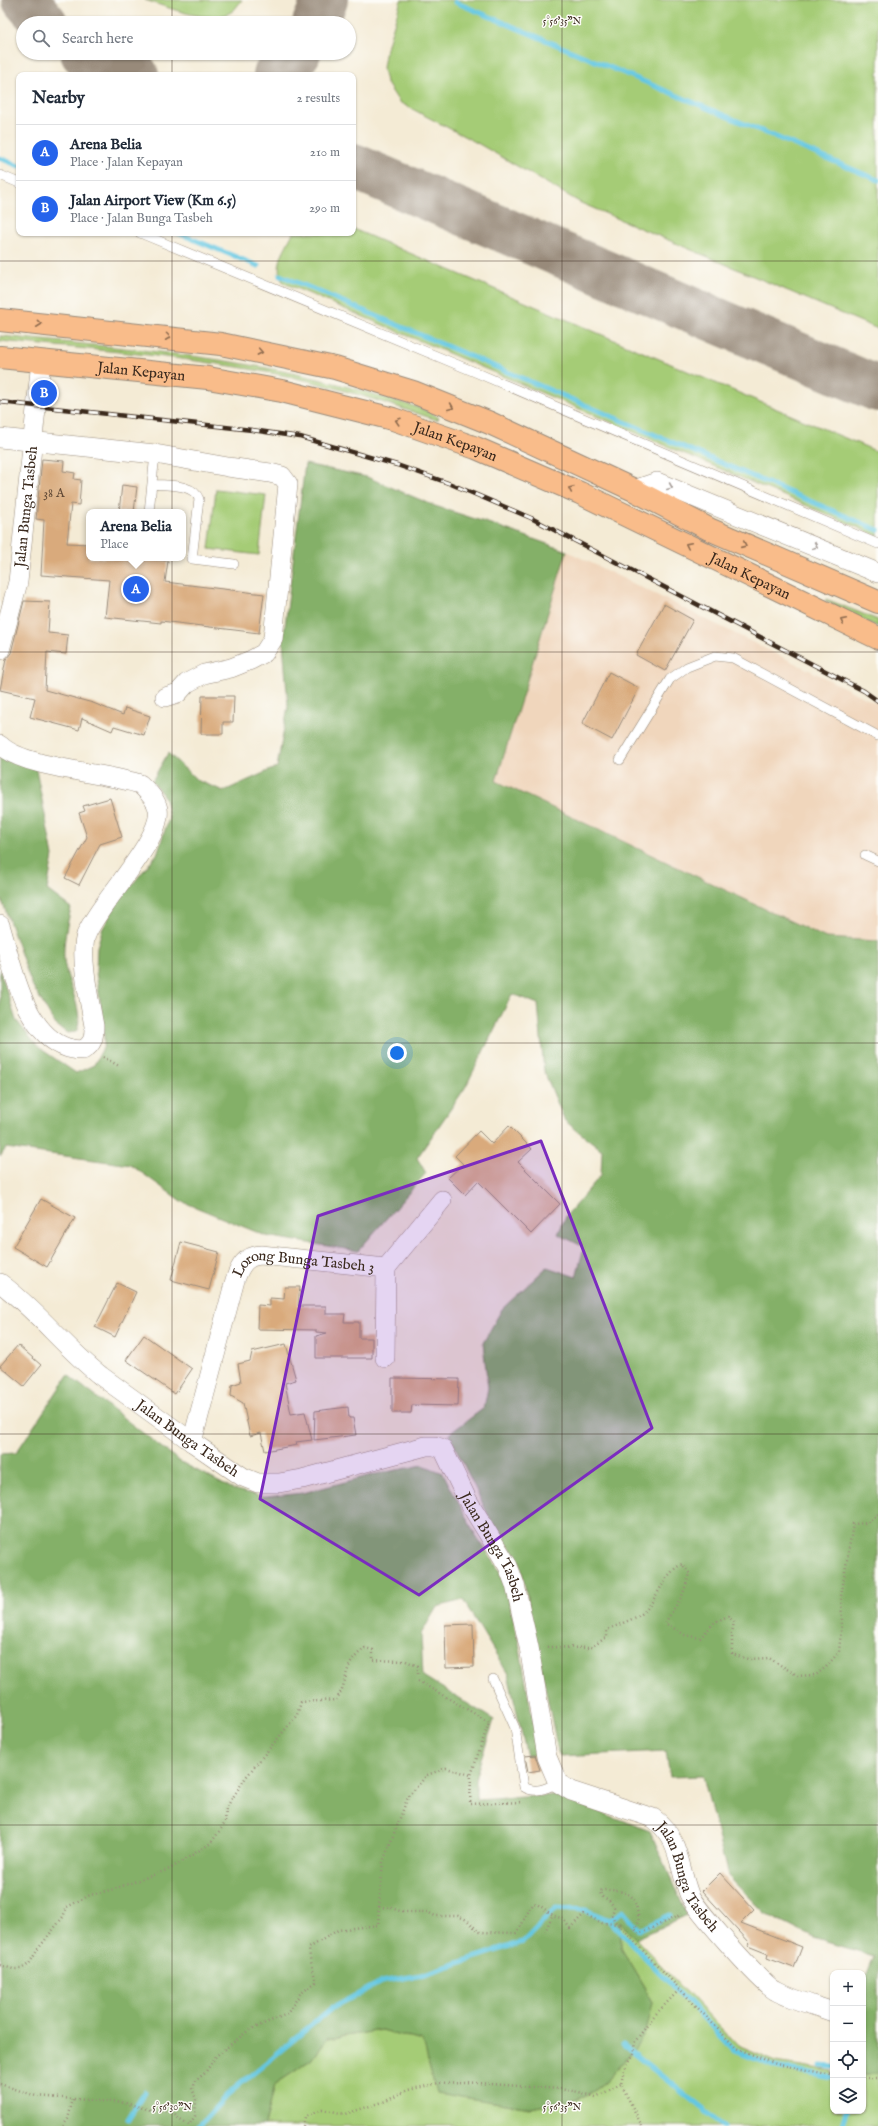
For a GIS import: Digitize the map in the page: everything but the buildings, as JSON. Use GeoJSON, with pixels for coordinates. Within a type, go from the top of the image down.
{"type":"FeatureCollection","features":[{"type":"Feature","properties":{"kind":"highway","name":"Jalan Kepayan"},"geometry":{"type":"LineString","coordinates":[[0,320],[221,344],[335,368],[413,392],[443,403],[634,490],[709,529],[878,602]]}},
{"type":"Feature","properties":{"kind":"highway","name":"Jalan Kepayan"},"geometry":{"type":"LineString","coordinates":[[0,357],[208,378],[282,391],[393,419],[476,448],[580,493],[878,638]]}},
{"type":"Feature","properties":{"kind":"street","name":"Jalan Bunga Tasbeh"},"geometry":{"type":"LineString","coordinates":[[0,650],[18,582],[34,442],[41,361]]}},
{"type":"Feature","properties":{"kind":"street"},"geometry":{"type":"LineString","coordinates":[[0,438],[155,454],[270,473],[282,476],[288,484],[273,639],[264,652],[258,656],[231,668],[204,674],[187,683],[178,693],[165,697]]}},
{"type":"Feature","properties":{"kind":"street"},"geometry":{"type":"LineString","coordinates":[[634,490],[657,482],[878,573]]}},
{"type":"Feature","properties":{"kind":"street"},"geometry":{"type":"LineString","coordinates":[[0,745],[4,749],[24,758],[140,784],[152,797],[158,809],[152,836],[106,902],[86,935],[83,949],[94,1026],[94,1037],[91,1045],[83,1050],[67,1048],[50,1037],[32,1019],[21,995],[0,925]]}},
{"type":"Feature","properties":{"kind":"street"},"geometry":{"type":"LineString","coordinates":[[386,1268],[442,1200]]}},
{"type":"Feature","properties":{"kind":"street","name":"Lorong Bunga Tasbeh 3"},"geometry":{"type":"LineString","coordinates":[[192,1442],[235,1280],[244,1261],[252,1255],[261,1254],[386,1268],[385,1358]]}},
{"type":"Feature","properties":{"kind":"street","name":"Jalan Bunga Tasbeh"},"geometry":{"type":"LineString","coordinates":[[0,1283],[31,1309],[89,1367],[242,1477],[258,1483],[279,1483],[302,1479],[426,1446],[436,1446],[443,1449],[468,1501],[508,1566],[515,1584],[529,1647],[547,1756],[558,1783],[571,1791],[653,1818],[665,1827],[673,1839],[689,1894],[698,1909],[760,1978],[775,1991],[830,2011]]}},
{"type":"Feature","properties":{"kind":"lane"},"geometry":{"type":"LineString","coordinates":[[0,175],[16,182]]}},
{"type":"Feature","properties":{"kind":"lane"},"geometry":{"type":"LineString","coordinates":[[147,236],[475,372],[878,544]]}},
{"type":"Feature","properties":{"kind":"lane"},"geometry":{"type":"LineString","coordinates":[[149,509],[155,454]]}},
{"type":"Feature","properties":{"kind":"lane"},"geometry":{"type":"LineString","coordinates":[[152,484],[191,489],[197,493],[199,499],[192,559],[234,564]]}},
{"type":"Feature","properties":{"kind":"lane"},"geometry":{"type":"LineString","coordinates":[[620,760],[670,679],[687,667],[715,656],[733,658],[878,736]]}},
{"type":"Feature","properties":{"kind":"lane"},"geometry":{"type":"LineString","coordinates":[[865,855],[878,861]]}},
{"type":"Feature","properties":{"kind":"lane"},"geometry":{"type":"LineString","coordinates":[[493,1679],[516,1732],[524,1787],[536,1791],[558,1783]]}},
{"type":"Feature","properties":{"kind":"path"},"geometry":{"type":"LineString","coordinates":[[529,1647],[590,1648],[607,1637],[607,1630],[643,1614],[660,1592],[673,1568],[682,1564],[690,1574],[682,1596],[666,1623],[685,1635],[700,1638],[715,1622],[728,1616],[734,1622],[732,1634],[732,1654],[748,1659],[769,1658],[798,1676],[816,1675],[826,1667],[839,1652],[842,1621],[841,1596],[853,1524],[867,1523],[878,1514]]}},
{"type":"Feature","properties":{"kind":"path"},"geometry":{"type":"LineString","coordinates":[[0,1964],[12,1969],[21,1969],[29,1964],[38,1949],[63,1917],[67,1907],[90,1895],[114,1889],[170,1869],[211,1843],[225,1823],[226,1808],[246,1776],[296,1715],[301,1702],[336,1700],[342,1690],[346,1671],[354,1657],[365,1648],[373,1650],[373,1660],[406,1661],[418,1666],[418,1681],[489,1722],[471,1775],[470,1804],[524,1802]]}},
{"type":"Feature","properties":{"kind":"path"},"geometry":{"type":"LineString","coordinates":[[0,2084],[36,2096],[125,2103],[158,2112],[171,2111],[189,2126],[195,2116],[196,2099],[192,2088],[195,2081],[205,2073],[216,2056],[249,2030],[287,2014],[300,1994],[316,1982],[310,1958],[310,1948],[338,1930],[378,1926],[383,1862],[408,1797],[427,1775],[446,1768],[471,1775]]}},
{"type":"Feature","properties":{"kind":"path"},"geometry":{"type":"LineString","coordinates":[[680,1907],[683,1914],[639,1934],[635,1929],[639,1922],[634,1900],[630,1895],[606,1889],[600,1891],[601,1896],[609,1900],[614,1907],[612,1914],[618,1924],[681,1988],[736,2048],[776,2064],[830,2074]]}},
{"type":"Feature","properties":{"kind":"path"},"geometry":{"type":"LineString","coordinates":[[379,1908],[391,1908],[403,1912],[427,1912],[435,1916],[458,1916],[467,1920],[479,1932],[516,1932],[524,1924],[527,1911],[534,1903],[544,1907],[552,1916],[562,1918],[570,1928],[584,1914],[602,1923],[618,1924]]}},
{"type":"Feature","properties":{"kind":"path"},"geometry":{"type":"LineString","coordinates":[[545,1932],[552,1916]]}},
{"type":"Feature","properties":{"kind":"path"},"geometry":{"type":"LineString","coordinates":[[642,2126],[621,2084],[624,2070],[635,2052],[634,2043],[654,2016],[681,1988]]}},
{"type":"Feature","properties":{"kind":"path"},"geometry":{"type":"LineString","coordinates":[[866,2078],[878,2078]]}},
{"type":"Feature","properties":{"kind":"path"},"geometry":{"type":"LineString","coordinates":[[303,2126],[305,2117],[322,2109],[345,2114],[386,2101],[408,2090],[439,2083],[464,2082],[559,2089],[579,2092],[596,2097],[621,2084]]}},
{"type":"Feature","properties":{"kind":"path"},"geometry":{"type":"LineString","coordinates":[[64,2126],[68,2119],[73,2100]]}},
{"type":"Feature","properties":{"kind":"highlighted area"},"geometry":{"type":"Polygon","coordinates":[[[541,1141],[652,1428],[419,1595],[260,1499],[318,1216],[541,1141]]]}},
{"type":"Feature","properties":{"kind":"shaded area"},"geometry":{"type":"Polygon","coordinates":[[[567,551],[878,704],[878,941],[826,938],[496,781],[567,551]]]}},
{"type":"Feature","properties":{"kind":"green space"},"geometry":{"type":"Polygon","coordinates":[[[145,0],[242,0],[234,10],[220,16],[203,16],[178,11],[145,0]]]}},
{"type":"Feature","properties":{"kind":"green space"},"geometry":{"type":"Polygon","coordinates":[[[401,0],[878,0],[878,329],[581,203],[479,144],[399,102],[386,82],[383,68],[385,55],[401,0]]]}},
{"type":"Feature","properties":{"kind":"green space"},"geometry":{"type":"Polygon","coordinates":[[[356,230],[878,452],[878,536],[284,283],[279,271],[279,264],[283,252],[291,236],[356,236],[356,230]]]}},
{"type":"Feature","properties":{"kind":"green space"},"geometry":{"type":"Polygon","coordinates":[[[0,336],[145,350],[193,356],[289,372],[336,383],[412,406],[434,414],[439,418],[437,420],[329,386],[256,370],[183,359],[0,341],[0,336]]]}},
{"type":"Feature","properties":{"kind":"green space"},"geometry":{"type":"Polygon","coordinates":[[[305,464],[367,477],[435,506],[567,551],[496,781],[826,938],[878,941],[878,2073],[866,2073],[866,1976],[874,1956],[814,1938],[764,1913],[728,1876],[703,1776],[670,1777],[666,1751],[559,1756],[520,1562],[493,1525],[449,1434],[484,1408],[488,1388],[483,1343],[502,1309],[547,1267],[576,1277],[584,1247],[558,1234],[566,1216],[601,1175],[602,1150],[565,1121],[544,1071],[538,1004],[512,994],[465,1088],[417,1158],[426,1173],[358,1251],[266,1236],[181,1201],[131,1165],[6,1148],[0,1157],[0,970],[16,1020],[38,1047],[76,1073],[94,1065],[104,1046],[104,1028],[96,972],[97,947],[102,930],[115,906],[157,854],[169,818],[165,798],[152,781],[168,753],[198,781],[224,791],[277,767],[288,706],[283,642],[305,464]]]}},
{"type":"Feature","properties":{"kind":"green space"},"geometry":{"type":"Polygon","coordinates":[[[216,489],[266,495],[259,555],[209,549],[216,489]]]}},
{"type":"Feature","properties":{"kind":"green space"},"geometry":{"type":"Polygon","coordinates":[[[826,599],[878,620],[878,627],[825,601],[826,599]]]}},
{"type":"Feature","properties":{"kind":"green space"},"geometry":{"type":"Polygon","coordinates":[[[0,756],[36,769],[53,856],[47,890],[71,908],[65,940],[64,960],[79,1016],[76,1032],[67,1033],[55,1024],[32,985],[0,895],[0,756]]]}},
{"type":"Feature","properties":{"kind":"green space"},"geometry":{"type":"Polygon","coordinates":[[[68,1375],[179,1461],[232,1489],[265,1497],[303,1493],[376,1474],[423,1465],[443,1473],[475,1534],[499,1570],[507,1592],[518,1638],[539,1754],[527,1756],[508,1674],[463,1600],[437,1607],[421,1634],[423,1676],[494,1720],[476,1775],[476,1800],[555,1795],[650,1831],[687,1915],[636,1939],[620,1922],[621,1948],[653,2002],[646,2033],[632,2052],[605,2082],[584,2097],[531,2108],[436,2093],[423,2041],[382,2030],[327,2039],[310,2061],[274,2085],[264,2126],[0,2126],[0,1454],[16,1453],[68,1375]]]}},
{"type":"Feature","properties":{"kind":"green space"},"geometry":{"type":"Polygon","coordinates":[[[620,1922],[738,2046],[776,2062],[830,2071],[830,2114],[866,2114],[866,2073],[878,2073],[878,2126],[264,2126],[274,2085],[310,2061],[327,2039],[382,2030],[423,2041],[487,2101],[531,2108],[584,2097],[605,2082],[632,2052],[653,2002],[621,1948],[620,1922]]]}},
{"type":"Feature","properties":{"kind":"waterway"},"geometry":{"type":"LineString","coordinates":[[455,2],[878,180]]}},
{"type":"Feature","properties":{"kind":"waterway"},"geometry":{"type":"LineString","coordinates":[[0,158],[16,165]]}},
{"type":"Feature","properties":{"kind":"waterway"},"geometry":{"type":"LineString","coordinates":[[185,236],[258,266]]}},
{"type":"Feature","properties":{"kind":"waterway"},"geometry":{"type":"LineString","coordinates":[[280,275],[878,530]]}},
{"type":"Feature","properties":{"kind":"waterway"},"geometry":{"type":"LineString","coordinates":[[199,2126],[227,2095],[332,2008],[381,1982],[421,1975],[523,1942],[556,1908],[586,1910],[609,1920],[735,2051],[775,2067],[830,2076]]}},
{"type":"Feature","properties":{"kind":"waterway"},"geometry":{"type":"LineString","coordinates":[[609,1920],[623,1911],[639,1930],[670,1915]]}},
{"type":"Feature","properties":{"kind":"waterway"},"geometry":{"type":"LineString","coordinates":[[623,2045],[724,2126]]}},
{"type":"Feature","properties":{"kind":"waterway"},"geometry":{"type":"LineString","coordinates":[[821,2066],[830,2067]]}},
{"type":"Feature","properties":{"kind":"waterway"},"geometry":{"type":"LineString","coordinates":[[128,2119],[145,2092]]}},
{"type":"Feature","properties":{"kind":"waterway"},"geometry":{"type":"LineString","coordinates":[[841,2126],[845,2114]]}},
{"type":"Feature","properties":{"kind":"taxiway"},"geometry":{"type":"LineString","coordinates":[[25,0],[39,16]]}},
{"type":"Feature","properties":{"kind":"taxiway"},"geometry":{"type":"LineString","coordinates":[[318,16],[325,0]]}},
{"type":"Feature","properties":{"kind":"taxiway"},"geometry":{"type":"LineString","coordinates":[[100,60],[129,72]]}},
{"type":"Feature","properties":{"kind":"taxiway"},"geometry":{"type":"LineString","coordinates":[[279,72],[293,60]]}},
{"type":"Feature","properties":{"kind":"taxiway"},"geometry":{"type":"LineString","coordinates":[[356,167],[878,389]]}},
{"type":"Feature","properties":{"kind":"railway"},"geometry":{"type":"LineString","coordinates":[[0,402],[252,430],[300,437],[397,465],[451,484],[531,518],[864,691],[878,701]]}},
{"type":"Feature","properties":{"kind":"place","name":"Jalan Airport View (Km 6.5)"},"geometry":{"type":"Point","coordinates":[44,393]}},
{"type":"Feature","properties":{"kind":"place","name":"Arena Belia"},"geometry":{"type":"Point","coordinates":[136,589]}}]}
